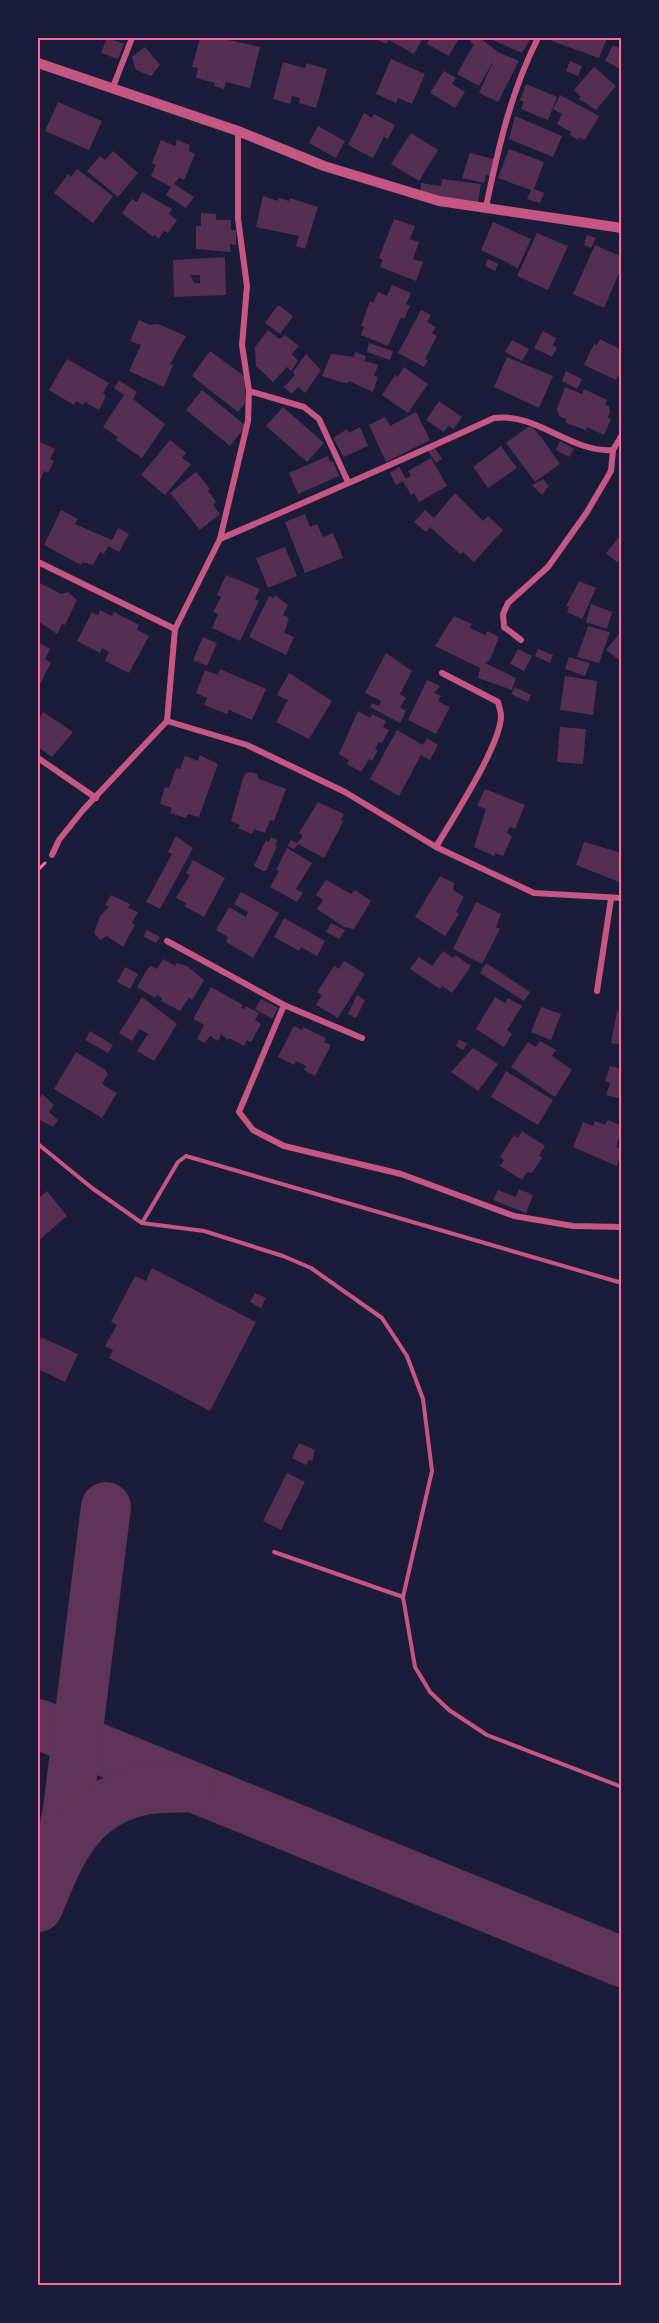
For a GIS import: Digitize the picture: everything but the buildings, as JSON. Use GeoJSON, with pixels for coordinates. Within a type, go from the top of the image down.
{"type":"FeatureCollection","features":[{"type":"Feature","properties":{"kind":"street"},"geometry":{"type":"LineString","coordinates":[[113,87],[132,38]]}},
{"type":"Feature","properties":{"kind":"street"},"geometry":{"type":"LineString","coordinates":[[486,207],[504,127],[526,61],[538,38]]}},
{"type":"Feature","properties":{"kind":"street"},"geometry":{"type":"LineString","coordinates":[[38,63],[238,131],[324,166],[439,201],[621,228]]}},
{"type":"Feature","properties":{"kind":"street"},"geometry":{"type":"LineString","coordinates":[[52,855],[59,840],[167,721],[175,629],[220,539],[248,421],[249,391],[242,345],[247,286],[238,219],[238,131]]}},
{"type":"Feature","properties":{"kind":"street"},"geometry":{"type":"LineString","coordinates":[[249,391],[304,407],[319,419],[348,482]]}},
{"type":"Feature","properties":{"kind":"street"},"geometry":{"type":"LineString","coordinates":[[220,539],[348,482],[383,470],[494,418],[507,416],[596,451],[613,450]]}},
{"type":"Feature","properties":{"kind":"street"},"geometry":{"type":"LineString","coordinates":[[521,640],[504,627],[503,615],[508,603],[548,567],[587,512],[611,471],[613,450],[621,435]]}},
{"type":"Feature","properties":{"kind":"street"},"geometry":{"type":"LineString","coordinates":[[38,561],[175,629]]}},
{"type":"Feature","properties":{"kind":"street"},"geometry":{"type":"LineString","coordinates":[[436,846],[476,778],[498,731],[502,716],[498,702],[442,673]]}},
{"type":"Feature","properties":{"kind":"street"},"geometry":{"type":"LineString","coordinates":[[167,721],[247,745],[345,792],[436,846],[534,893],[621,898]]}},
{"type":"Feature","properties":{"kind":"street"},"geometry":{"type":"LineString","coordinates":[[38,758],[96,798]]}},
{"type":"Feature","properties":{"kind":"street"},"geometry":{"type":"LineString","coordinates":[[597,992],[612,899]]}},
{"type":"Feature","properties":{"kind":"street"},"geometry":{"type":"LineString","coordinates":[[167,941],[284,1005],[362,1038]]}},
{"type":"Feature","properties":{"kind":"street"},"geometry":{"type":"LineString","coordinates":[[284,1005],[239,1112],[253,1130],[284,1146],[400,1174],[514,1216],[573,1227],[621,1227]]}},
{"type":"Feature","properties":{"kind":"lane"},"geometry":{"type":"LineString","coordinates":[[38,1144],[92,1188],[142,1223],[204,1231],[283,1256],[311,1268],[382,1318],[407,1356],[423,1399],[432,1471],[403,1596],[415,1667],[429,1692],[449,1710],[487,1735],[621,1787]]}},
{"type":"Feature","properties":{"kind":"lane"},"geometry":{"type":"LineString","coordinates":[[142,1223],[177,1162],[186,1156],[621,1282]]}},
{"type":"Feature","properties":{"kind":"lane"},"geometry":{"type":"LineString","coordinates":[[274,1552],[403,1596]]}},
{"type":"Feature","properties":{"kind":"taxiway"},"geometry":{"type":"LineString","coordinates":[[60,1853],[68,1809],[106,1507]]}},
{"type":"Feature","properties":{"kind":"taxiway"},"geometry":{"type":"LineString","coordinates":[[38,1724],[622,1962]]}},
{"type":"Feature","properties":{"kind":"taxiway"},"geometry":{"type":"LineString","coordinates":[[38,1907],[54,1869],[73,1835],[100,1808],[118,1798],[139,1791],[190,1787]]}}]}
